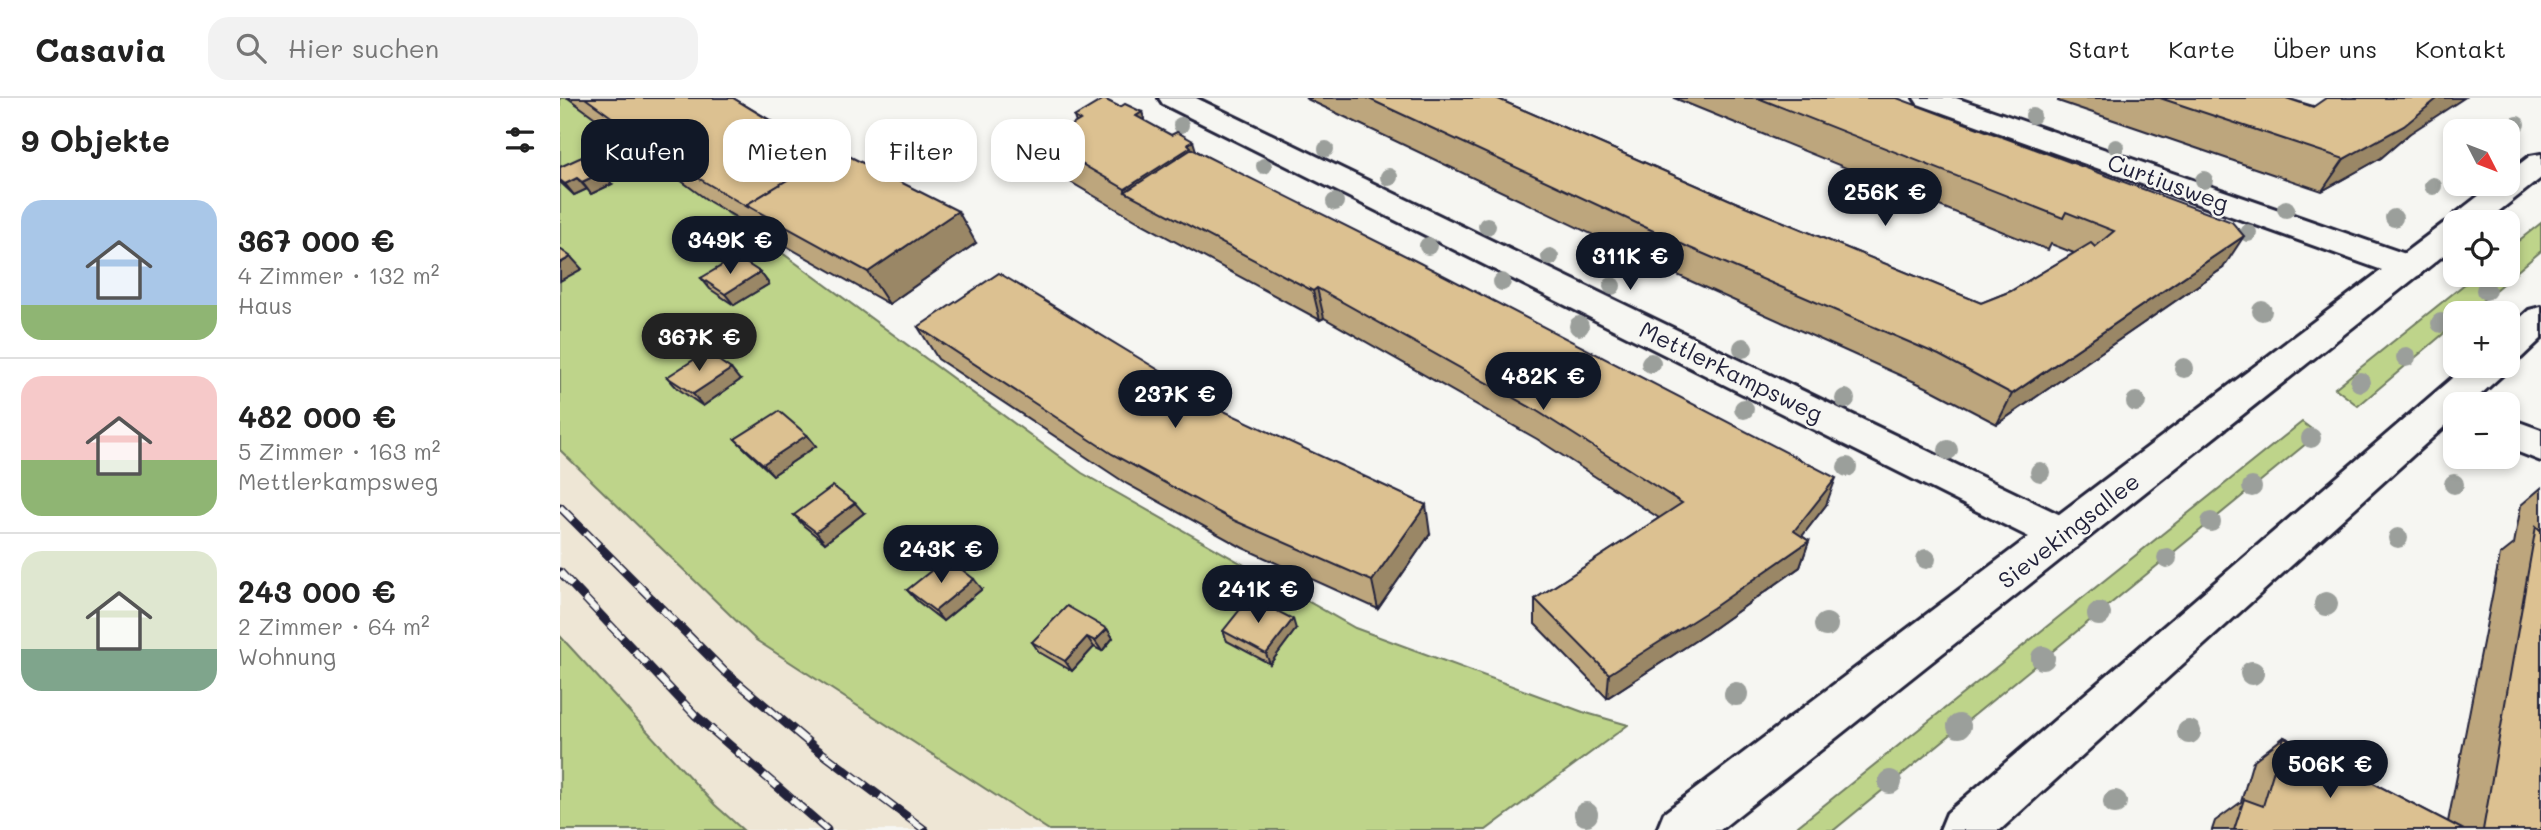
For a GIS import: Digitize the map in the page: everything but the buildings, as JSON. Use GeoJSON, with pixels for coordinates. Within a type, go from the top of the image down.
{"type":"FeatureCollection","features":[{"type":"Feature","properties":{"kind":"main road","name":"Mettlerkampsweg"},"geometry":{"type":"LineString","coordinates":[[1173,98],[2063,535]]}},
{"type":"Feature","properties":{"kind":"main road","name":"Curtiusweg"},"geometry":{"type":"LineString","coordinates":[[1949,101],[2408,267]]}},
{"type":"Feature","properties":{"kind":"main road"},"geometry":{"type":"LineString","coordinates":[[2480,210],[2541,163]]}},
{"type":"Feature","properties":{"kind":"main road","name":"Sievekingsallee"},"geometry":{"type":"LineString","coordinates":[[1681,830],[2443,239]]}},
{"type":"Feature","properties":{"kind":"main road"},"geometry":{"type":"LineString","coordinates":[[2520,338],[2541,319]]}},
{"type":"Feature","properties":{"kind":"main road"},"geometry":{"type":"LineString","coordinates":[[2469,392],[2480,378]]}},
{"type":"Feature","properties":{"kind":"main road"},"geometry":{"type":"LineString","coordinates":[[1964,830],[2443,417]]}},
{"type":"Feature","properties":{"kind":"main road"},"geometry":{"type":"LineString","coordinates":[[2520,437],[2541,446]]}},
{"type":"Feature","properties":{"kind":"shaded area"},"geometry":{"type":"Polygon","coordinates":[[[560,450],[756,640],[1049,830],[743,830],[715,805],[560,636],[560,450]]]}},
{"type":"Feature","properties":{"kind":"green space"},"geometry":{"type":"Polygon","coordinates":[[[560,98],[571,98],[600,119],[581,119],[581,182],[685,182],[1082,473],[1355,628],[1583,712],[1628,725],[1486,830],[1049,830],[756,640],[560,450],[560,98]]]}},
{"type":"Feature","properties":{"kind":"green space"},"geometry":{"type":"Polygon","coordinates":[[[2541,223],[2541,251],[2520,269],[2520,240],[2541,223]]]}},
{"type":"Feature","properties":{"kind":"green space"},"geometry":{"type":"Polygon","coordinates":[[[2461,287],[2499,287],[2482,301],[2444,301],[2461,287]]]}},
{"type":"Feature","properties":{"kind":"green space"},"geometry":{"type":"Polygon","coordinates":[[[2443,301],[2443,334],[2358,406],[2335,388],[2443,301]]]}},
{"type":"Feature","properties":{"kind":"green space"},"geometry":{"type":"Polygon","coordinates":[[[2302,422],[2318,434],[1834,830],[1793,830],[2302,422]]]}},
{"type":"Feature","properties":{"kind":"green space"},"geometry":{"type":"Polygon","coordinates":[[[560,636],[715,805],[743,830],[560,830],[560,636]]]}},
{"type":"Feature","properties":{"kind":"railway"},"geometry":{"type":"LineString","coordinates":[[560,507],[724,671],[814,747],[925,830]]}},
{"type":"Feature","properties":{"kind":"railway"},"geometry":{"type":"LineString","coordinates":[[560,572],[695,715],[827,830]]}}]}
